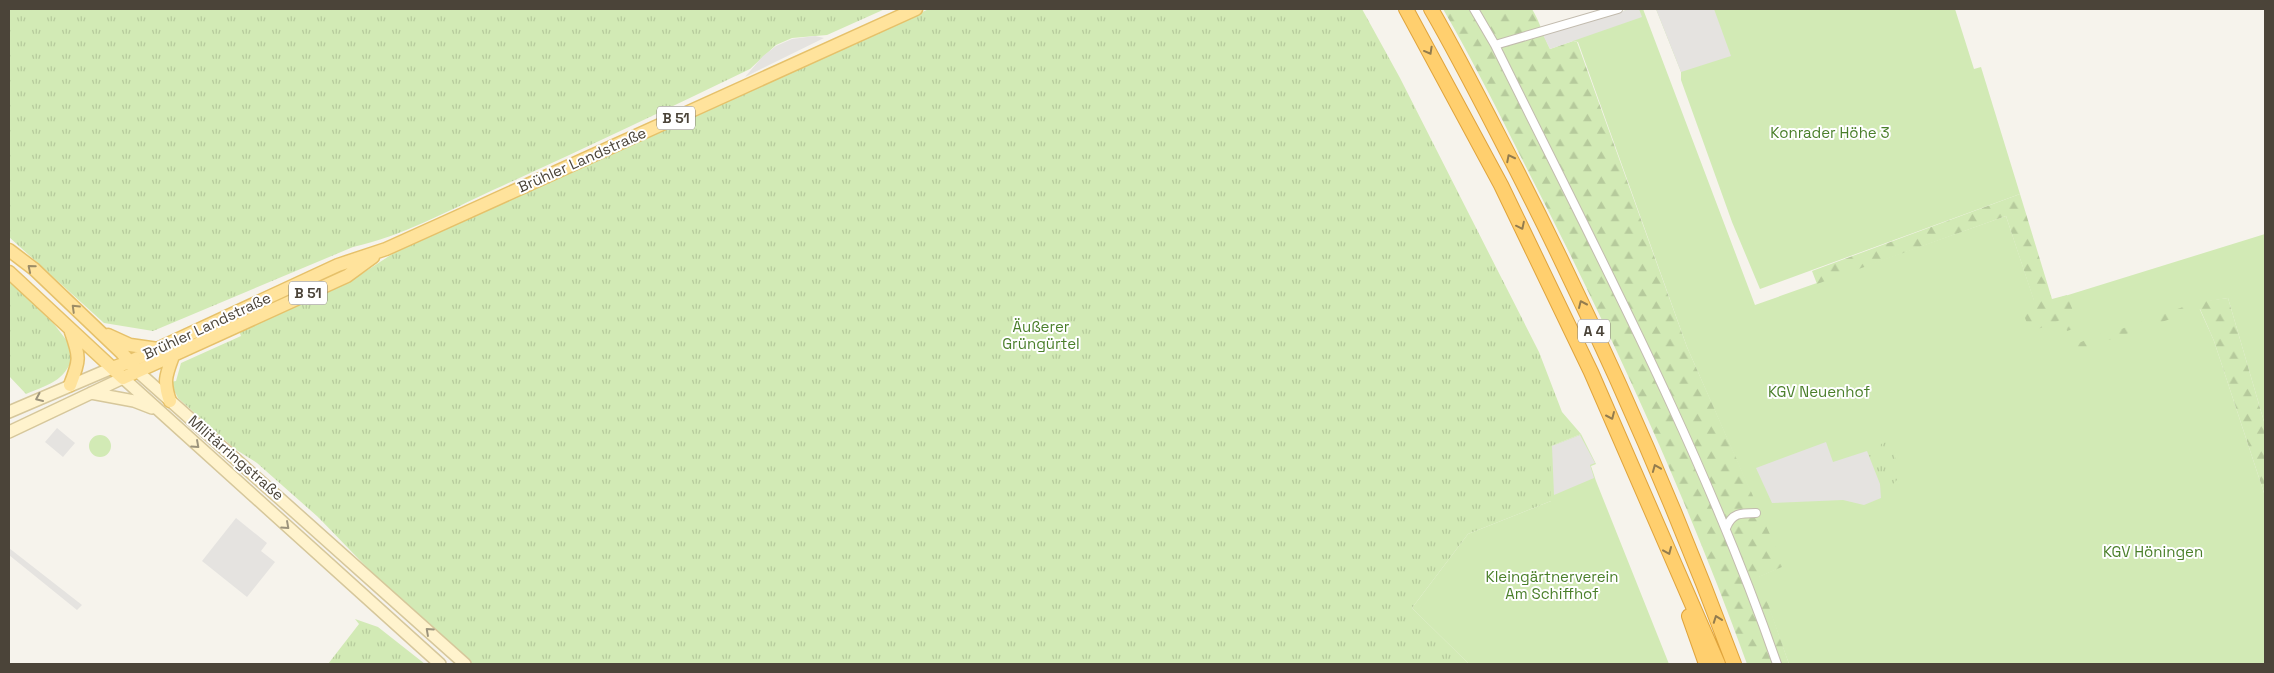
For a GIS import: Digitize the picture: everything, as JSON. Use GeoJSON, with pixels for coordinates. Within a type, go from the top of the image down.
{"type":"FeatureCollection","features":[{"type":"Feature","properties":{"kind":"highway","name":"A 4"},"geometry":{"type":"LineString","coordinates":[[1406,9],[1478,141],[1591,372],[1718,664]]}},
{"type":"Feature","properties":{"kind":"highway","name":"A 4"},"geometry":{"type":"LineString","coordinates":[[1431,9],[1453,46],[1562,259],[1652,457],[1734,664]]}},
{"type":"Feature","properties":{"kind":"highway","name":"A 4"},"geometry":{"type":"LineString","coordinates":[[1682,583],[1689,616],[1706,664]]}},
{"type":"Feature","properties":{"kind":"main road","name":"Brühler Landstraße"},"geometry":{"type":"LineString","coordinates":[[122,378],[133,367],[158,349],[338,265],[386,249],[916,9]]}},
{"type":"Feature","properties":{"kind":"main road","name":"Brühler Landstraße"},"geometry":{"type":"LineString","coordinates":[[112,368],[133,367],[173,356],[347,276],[386,249]]}},
{"type":"Feature","properties":{"kind":"main road","name":"Militärringstraße"},"geometry":{"type":"LineString","coordinates":[[9,250],[34,270],[170,401],[466,664]]}},
{"type":"Feature","properties":{"kind":"main road","name":"Militärringstraße"},"geometry":{"type":"LineString","coordinates":[[9,272],[122,378],[440,664]]}},
{"type":"Feature","properties":{"kind":"main road"},"geometry":{"type":"LineString","coordinates":[[70,329],[78,351],[78,365],[70,385]]}},
{"type":"Feature","properties":{"kind":"main road"},"geometry":{"type":"LineString","coordinates":[[97,330],[130,345],[158,349]]}},
{"type":"Feature","properties":{"kind":"main road"},"geometry":{"type":"LineString","coordinates":[[170,401],[165,386],[166,375],[173,356]]}},
{"type":"Feature","properties":{"kind":"main road"},"geometry":{"type":"LineString","coordinates":[[9,412],[112,368]]}},
{"type":"Feature","properties":{"kind":"main road"},"geometry":{"type":"LineString","coordinates":[[9,432],[122,378]]}},
{"type":"Feature","properties":{"kind":"main road"},"geometry":{"type":"LineString","coordinates":[[91,393],[134,401],[160,412]]}},
{"type":"Feature","properties":{"kind":"street"},"geometry":{"type":"LineString","coordinates":[[1474,9],[1494,45],[1595,247],[1688,442],[1752,591],[1777,664]]}},
{"type":"Feature","properties":{"kind":"street"},"geometry":{"type":"LineString","coordinates":[[1494,45],[1618,9]]}},
{"type":"Feature","properties":{"kind":"street"},"geometry":{"type":"LineString","coordinates":[[1726,528],[1730,518],[1739,513],[1756,512]]}},
{"type":"Feature","properties":{"kind":"green space"},"geometry":{"type":"Polygon","coordinates":[[[9,9],[885,9],[827,35],[792,38],[776,45],[750,69],[442,214],[407,230],[353,247],[153,331],[104,323],[9,237],[9,9]]]}},
{"type":"Feature","properties":{"kind":"green space","name":"Äußerer Grüngürtel"},"geometry":{"type":"Polygon","coordinates":[[[929,9],[1362,9],[1400,78],[1539,352],[1562,412],[1581,434],[1551,446],[1551,501],[1468,534],[1412,608],[1469,664],[472,664],[381,582],[318,517],[257,463],[235,449],[178,398],[170,382],[176,381],[181,363],[241,336],[239,331],[360,275],[403,247],[929,9]]]}},
{"type":"Feature","properties":{"kind":"green space"},"geometry":{"type":"Polygon","coordinates":[[[1443,9],[1532,9],[1550,49],[1573,41],[1577,42],[1687,347],[1784,566],[1759,577],[1789,664],[1747,664],[1698,536],[1644,410],[1555,224],[1495,105],[1443,9]]]}},
{"type":"Feature","properties":{"kind":"green space"},"geometry":{"type":"Polygon","coordinates":[[[1630,9],[1643,9],[1755,305],[2006,216],[2034,300],[2052,300],[2265,234],[2265,425],[2228,298],[2197,303],[2214,341],[2265,496],[2265,664],[1789,664],[1758,577],[1783,566],[1687,347],[1578,42],[1573,41],[1568,28],[1630,9]]]}},
{"type":"Feature","properties":{"kind":"green space","name":"Konrader Höhe 3"},"geometry":{"type":"Polygon","coordinates":[[[1656,9],[1955,9],[1974,69],[1981,67],[2020,194],[1760,289],[1732,222],[1681,80],[1681,72],[1656,9]]]}},
{"type":"Feature","properties":{"kind":"green space"},"geometry":{"type":"Polygon","coordinates":[[[2020,194],[2052,299],[2067,295],[2079,327],[2067,331],[2063,319],[2031,332],[2021,309],[2035,304],[2006,216],[1817,284],[1812,271],[2020,194]]]}},
{"type":"Feature","properties":{"kind":"green space"},"geometry":{"type":"Polygon","coordinates":[[[9,280],[54,324],[74,350],[68,368],[58,379],[26,394],[9,376],[9,280]]]}},
{"type":"Feature","properties":{"kind":"green space"},"geometry":{"type":"Polygon","coordinates":[[[2228,298],[2265,425],[2265,496],[2214,341],[2200,309],[2076,351],[2074,345],[2100,334],[2110,333],[2197,302],[2228,298]]]}},
{"type":"Feature","properties":{"kind":"green space","name":"Kleingärtnerverein Am Schiffhof"},"geometry":{"type":"Polygon","coordinates":[[[1581,434],[1596,464],[1591,466],[1596,481],[1669,664],[1469,664],[1412,608],[1468,534],[1551,501],[1551,446],[1581,434]]]}},
{"type":"Feature","properties":{"kind":"green space"},"geometry":{"type":"Polygon","coordinates":[[[100,435],[108,438],[111,446],[108,454],[100,457],[92,454],[89,446],[92,438],[100,435]]]}},
{"type":"Feature","properties":{"kind":"green space"},"geometry":{"type":"Polygon","coordinates":[[[1889,441],[1902,475],[1885,492],[1869,455],[1880,451],[1881,444],[1889,441]]]}},
{"type":"Feature","properties":{"kind":"green space"},"geometry":{"type":"Polygon","coordinates":[[[355,619],[378,627],[425,664],[328,664],[359,624],[355,619]]]}},
{"type":"Feature","properties":{"kind":"shaded area"},"geometry":{"type":"Polygon","coordinates":[[[1630,9],[1639,9],[1642,17],[1550,49],[1543,35],[1630,9]]]}},
{"type":"Feature","properties":{"kind":"shaded area"},"geometry":{"type":"Polygon","coordinates":[[[1656,9],[1714,9],[1731,56],[1681,72],[1656,9]]]}},
{"type":"Feature","properties":{"kind":"shaded area"},"geometry":{"type":"Polygon","coordinates":[[[815,36],[824,38],[745,77],[763,56],[776,46],[792,39],[815,36]]]}},
{"type":"Feature","properties":{"kind":"shaded area"},"geometry":{"type":"Polygon","coordinates":[[[57,428],[75,443],[63,457],[45,442],[57,428]]]}},
{"type":"Feature","properties":{"kind":"shaded area"},"geometry":{"type":"Polygon","coordinates":[[[1580,435],[1595,463],[1590,465],[1594,478],[1554,495],[1552,446],[1580,435]]]}},
{"type":"Feature","properties":{"kind":"shaded area"},"geometry":{"type":"Polygon","coordinates":[[[1826,442],[1833,462],[1867,451],[1880,484],[1881,498],[1864,505],[1843,500],[1772,503],[1756,468],[1826,442]]]}},
{"type":"Feature","properties":{"kind":"shaded area"},"geometry":{"type":"Polygon","coordinates":[[[236,518],[267,543],[261,551],[275,562],[247,597],[202,561],[236,518]]]}},
{"type":"Feature","properties":{"kind":"shaded area"},"geometry":{"type":"Polygon","coordinates":[[[9,548],[82,605],[77,610],[9,555],[9,548]]]}},
{"type":"Feature","properties":{"kind":"park label","name":"KGV Neuenhof"},"geometry":{"type":"Point","coordinates":[1819,392]}},
{"type":"Feature","properties":{"kind":"park label","name":"KGV Höningen"},"geometry":{"type":"Point","coordinates":[2153,552]}}]}
